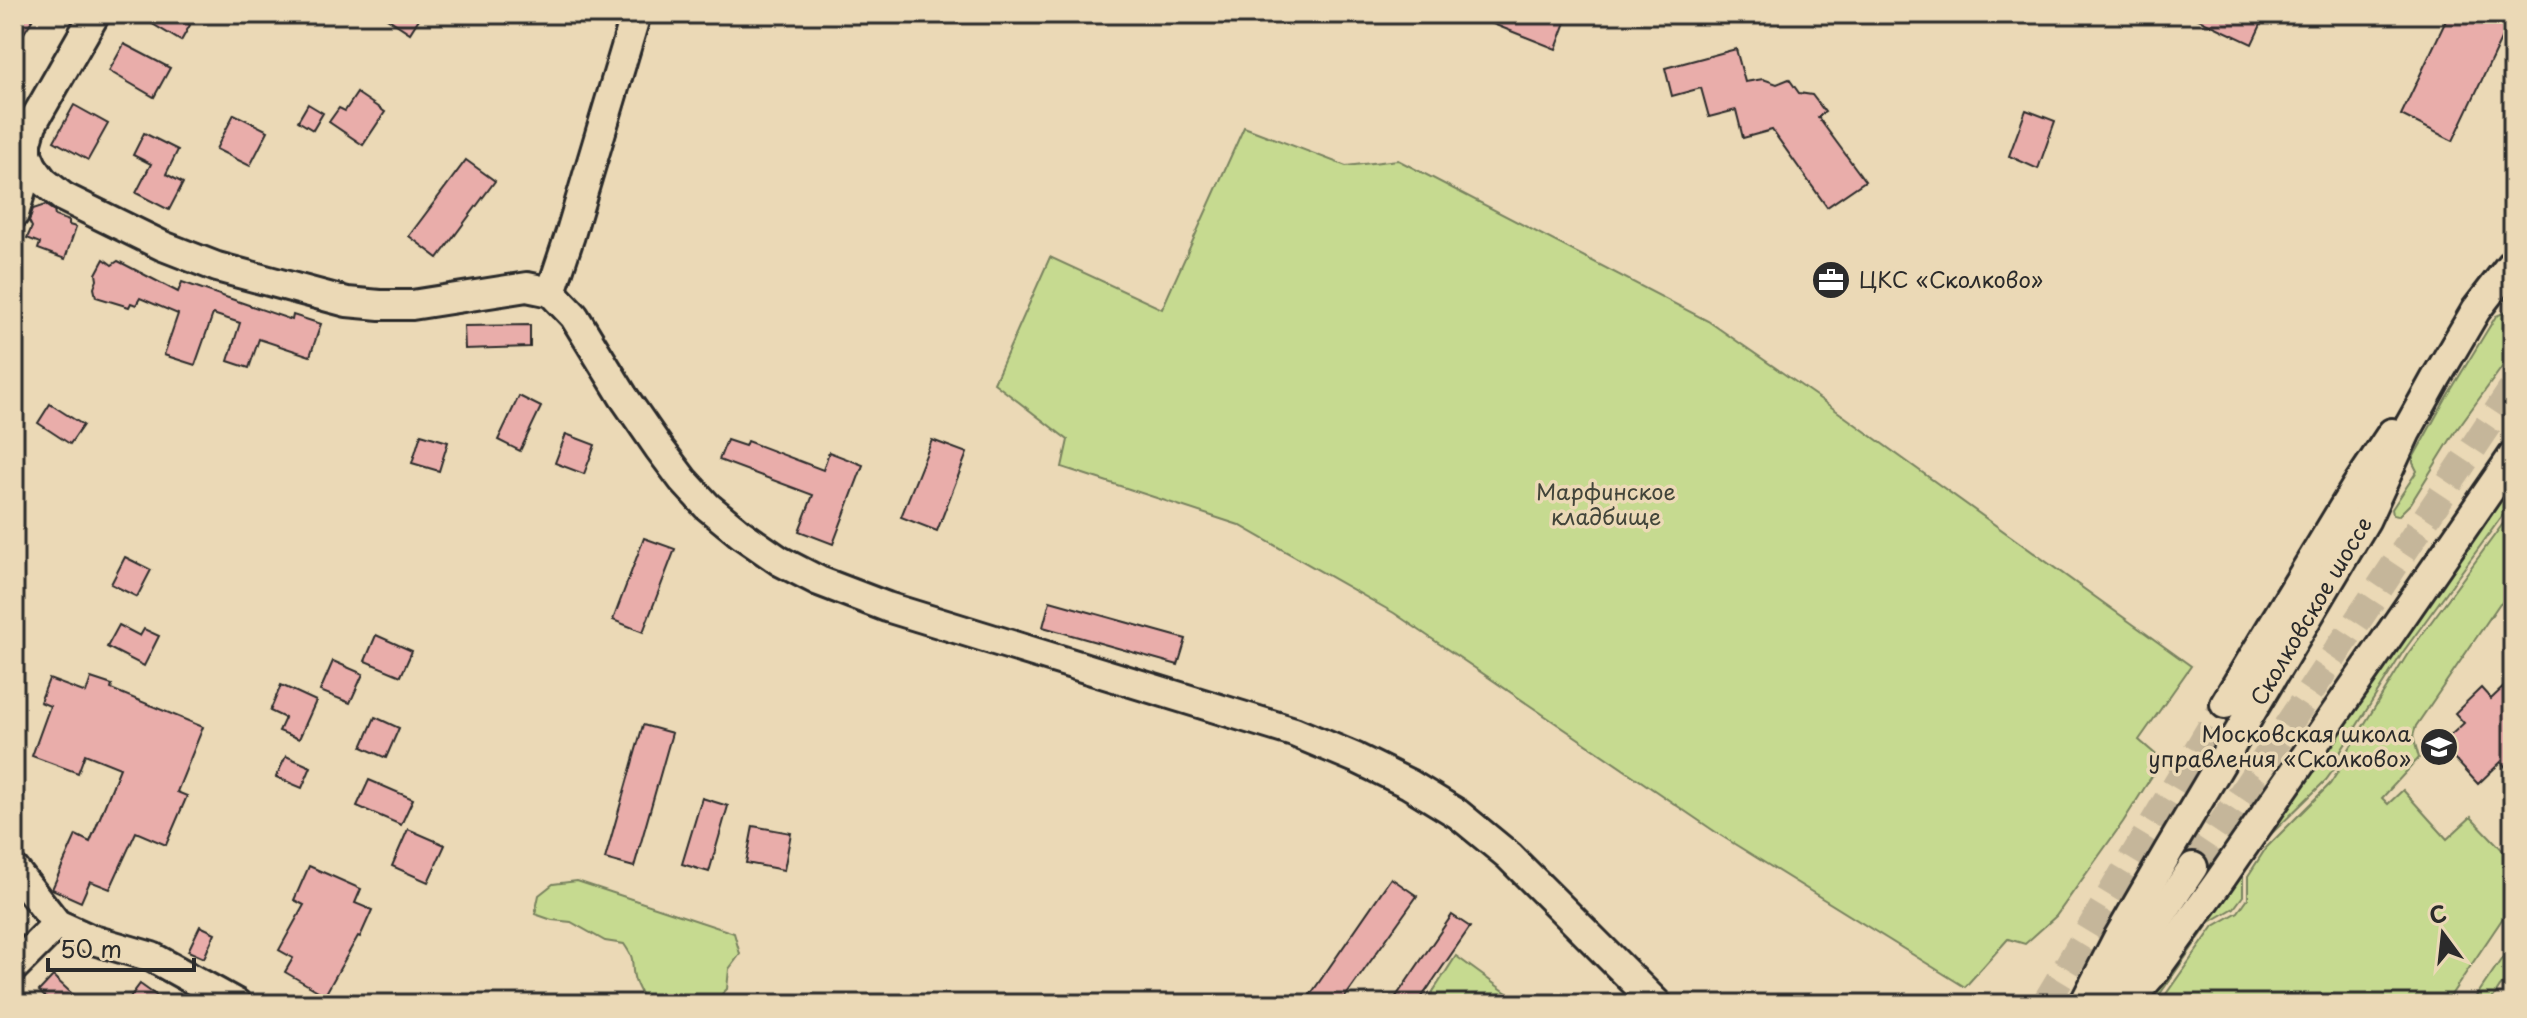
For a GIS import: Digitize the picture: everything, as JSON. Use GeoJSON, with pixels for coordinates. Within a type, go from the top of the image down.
{"type":"FeatureCollection","features":[{"type":"Feature","properties":{"kind":"street"},"geometry":{"type":"LineString","coordinates":[[14,214],[32,124],[95,14]]}},
{"type":"Feature","properties":{"kind":"street"},"geometry":{"type":"LineString","coordinates":[[551,292],[636,14]]}},
{"type":"Feature","properties":{"kind":"street"},"geometry":{"type":"LineString","coordinates":[[23,177],[43,181],[63,197],[163,246],[217,267],[347,302],[412,305],[527,287],[551,292],[574,316],[632,409],[683,480],[729,525],[780,561],[819,581],[887,607],[1294,732],[1409,784],[1458,814],[1509,856],[1657,1004]]}},
{"type":"Feature","properties":{"kind":"street","name":"Сколковское шоссе"},"geometry":{"type":"LineString","coordinates":[[2084,1004],[2176,838],[2366,519],[2406,432],[2476,310],[2513,262]]}},
{"type":"Feature","properties":{"kind":"street"},"geometry":{"type":"LineString","coordinates":[[2225,704],[2356,487],[2476,310]]}},
{"type":"Feature","properties":{"kind":"street"},"geometry":{"type":"LineString","coordinates":[[2126,1004],[2153,973],[2218,883],[2513,456]]}},
{"type":"Feature","properties":{"kind":"street"},"geometry":{"type":"LineString","coordinates":[[2102,1004],[2193,867]]}},
{"type":"Feature","properties":{"kind":"street"},"geometry":{"type":"LineString","coordinates":[[14,869],[57,924],[90,939],[152,957],[219,1000]]}},
{"type":"Feature","properties":{"kind":"street"},"geometry":{"type":"LineString","coordinates":[[14,967],[57,924]]}},
{"type":"Feature","properties":{"kind":"green space","name":"Марфинское кладбище"},"geometry":{"type":"Polygon","coordinates":[[[1244,127],[1346,166],[1398,160],[1708,321],[2191,666],[2139,740],[2162,760],[2123,822],[2056,916],[2025,944],[2008,939],[1965,987],[1720,835],[1394,613],[1239,525],[1062,467],[1068,440],[994,383],[1050,257],[1162,309],[1244,127]]]}},
{"type":"Feature","properties":{"kind":"green space"},"geometry":{"type":"Polygon","coordinates":[[[2508,311],[2513,314],[2513,352],[2455,432],[2411,503],[2398,516],[2393,515],[2392,509],[2417,471],[2413,458],[2446,398],[2496,316],[2508,311]]]}},
{"type":"Feature","properties":{"kind":"green space"},"geometry":{"type":"Polygon","coordinates":[[[2513,475],[2513,501],[2403,652],[2341,751],[2337,765],[2326,780],[2261,844],[2243,874],[2243,896],[2234,908],[2210,922],[2153,1004],[2143,1004],[2513,475]]]}},
{"type":"Feature","properties":{"kind":"green space","name":"Московская школа управления «Сколково»"},"geometry":{"type":"Polygon","coordinates":[[[2513,510],[2513,597],[2500,603],[2416,726],[2413,736],[2419,758],[2382,798],[2388,804],[2403,790],[2447,839],[2471,817],[2513,861],[2513,903],[2445,1004],[2159,1004],[2214,926],[2238,912],[2248,898],[2248,876],[2266,848],[2330,784],[2407,655],[2513,510]]]}},
{"type":"Feature","properties":{"kind":"green space"},"geometry":{"type":"Polygon","coordinates":[[[577,881],[734,933],[740,954],[729,969],[727,989],[712,1004],[644,1004],[634,977],[632,958],[624,944],[605,941],[571,922],[535,914],[539,895],[553,884],[577,881]]]}},
{"type":"Feature","properties":{"kind":"green space"},"geometry":{"type":"Polygon","coordinates":[[[2513,942],[2513,974],[2489,1004],[2471,1004],[2513,942]]]}},
{"type":"Feature","properties":{"kind":"green space"},"geometry":{"type":"Polygon","coordinates":[[[1456,956],[1522,1004],[1425,1004],[1456,956]]]}},
{"type":"Feature","properties":{"kind":"building"},"geometry":{"type":"Polygon","coordinates":[[[14,14],[36,14],[24,33],[14,26],[14,14]]]}},
{"type":"Feature","properties":{"kind":"building"},"geometry":{"type":"Polygon","coordinates":[[[136,14],[173,14],[190,25],[181,41],[136,14]]]}},
{"type":"Feature","properties":{"kind":"building"},"geometry":{"type":"Polygon","coordinates":[[[381,14],[422,14],[410,33],[381,14]]]}},
{"type":"Feature","properties":{"kind":"building"},"geometry":{"type":"Polygon","coordinates":[[[1468,14],[1569,14],[1556,49],[1468,14]]]}},
{"type":"Feature","properties":{"kind":"building"},"geometry":{"type":"Polygon","coordinates":[[[2188,14],[2266,14],[2252,44],[2188,14]]]}},
{"type":"Feature","properties":{"kind":"building"},"geometry":{"type":"Polygon","coordinates":[[[2449,14],[2513,14],[2453,141],[2401,115],[2449,14]]]}},
{"type":"Feature","properties":{"kind":"building"},"geometry":{"type":"Polygon","coordinates":[[[124,44],[170,68],[154,97],[109,71],[124,44]]]}},
{"type":"Feature","properties":{"kind":"building"},"geometry":{"type":"Polygon","coordinates":[[[1736,49],[1745,82],[1763,79],[1777,84],[1789,79],[1799,93],[1812,95],[1825,112],[1818,117],[1865,181],[1827,207],[1772,130],[1743,138],[1736,110],[1709,117],[1701,88],[1672,96],[1665,68],[1736,49]]]}},
{"type":"Feature","properties":{"kind":"building"},"geometry":{"type":"Polygon","coordinates":[[[357,93],[385,112],[363,145],[329,122],[339,108],[345,111],[357,93]]]}},
{"type":"Feature","properties":{"kind":"building"},"geometry":{"type":"Polygon","coordinates":[[[308,104],[323,113],[313,130],[298,121],[308,104]]]}},
{"type":"Feature","properties":{"kind":"building"},"geometry":{"type":"Polygon","coordinates":[[[74,105],[108,124],[88,160],[54,141],[74,105]]]}},
{"type":"Feature","properties":{"kind":"building"},"geometry":{"type":"Polygon","coordinates":[[[2026,110],[2055,121],[2038,169],[2009,156],[2026,110]]]}},
{"type":"Feature","properties":{"kind":"building"},"geometry":{"type":"Polygon","coordinates":[[[234,114],[268,131],[250,166],[216,149],[234,114]]]}},
{"type":"Feature","properties":{"kind":"building"},"geometry":{"type":"Polygon","coordinates":[[[144,133],[178,150],[166,174],[183,183],[169,210],[136,193],[151,164],[133,155],[144,133]]]}},
{"type":"Feature","properties":{"kind":"building"},"geometry":{"type":"Polygon","coordinates":[[[466,160],[495,181],[438,258],[409,236],[466,160]]]}},
{"type":"Feature","properties":{"kind":"building"},"geometry":{"type":"Polygon","coordinates":[[[45,205],[54,211],[55,216],[76,227],[65,259],[38,249],[40,243],[27,238],[32,227],[29,221],[33,209],[45,205]]]}},
{"type":"Feature","properties":{"kind":"building"},"geometry":{"type":"Polygon","coordinates":[[[104,259],[112,265],[118,261],[178,292],[182,282],[292,320],[293,315],[321,324],[310,356],[259,339],[249,368],[228,361],[240,323],[213,314],[195,365],[164,355],[178,314],[140,298],[136,305],[131,303],[129,307],[96,297],[96,274],[104,259]]]}},
{"type":"Feature","properties":{"kind":"building"},"geometry":{"type":"Polygon","coordinates":[[[530,325],[530,347],[465,349],[464,326],[530,325]]]}},
{"type":"Feature","properties":{"kind":"building"},"geometry":{"type":"Polygon","coordinates":[[[519,396],[541,407],[520,451],[498,440],[519,396]]]}},
{"type":"Feature","properties":{"kind":"building"},"geometry":{"type":"Polygon","coordinates":[[[50,404],[83,425],[70,444],[38,423],[50,404]]]}},
{"type":"Feature","properties":{"kind":"building"},"geometry":{"type":"Polygon","coordinates":[[[421,434],[448,442],[439,471],[412,463],[421,434]]]}},
{"type":"Feature","properties":{"kind":"building"},"geometry":{"type":"Polygon","coordinates":[[[566,434],[595,445],[584,474],[555,463],[566,434]]]}},
{"type":"Feature","properties":{"kind":"building"},"geometry":{"type":"Polygon","coordinates":[[[727,440],[745,446],[747,441],[823,470],[829,452],[863,465],[833,544],[799,531],[813,495],[719,460],[727,440]]]}},
{"type":"Feature","properties":{"kind":"building"},"geometry":{"type":"Polygon","coordinates":[[[932,440],[967,453],[937,531],[901,517],[932,440]]]}},
{"type":"Feature","properties":{"kind":"building"},"geometry":{"type":"Polygon","coordinates":[[[644,538],[675,549],[643,632],[613,620],[644,538]]]}},
{"type":"Feature","properties":{"kind":"building"},"geometry":{"type":"Polygon","coordinates":[[[125,557],[151,570],[137,597],[111,584],[125,557]]]}},
{"type":"Feature","properties":{"kind":"building"},"geometry":{"type":"Polygon","coordinates":[[[1050,601],[1186,639],[1178,665],[1043,627],[1050,601]]]}},
{"type":"Feature","properties":{"kind":"building"},"geometry":{"type":"Polygon","coordinates":[[[119,625],[140,636],[144,629],[159,636],[144,666],[107,647],[119,625]]]}},
{"type":"Feature","properties":{"kind":"building"},"geometry":{"type":"Polygon","coordinates":[[[376,635],[412,651],[401,676],[365,661],[376,635]]]}},
{"type":"Feature","properties":{"kind":"building"},"geometry":{"type":"Polygon","coordinates":[[[333,661],[363,674],[350,703],[320,691],[333,661]]]}},
{"type":"Feature","properties":{"kind":"building"},"geometry":{"type":"Polygon","coordinates":[[[91,678],[203,727],[177,792],[187,796],[166,845],[136,832],[110,889],[90,881],[81,902],[52,889],[76,835],[90,842],[120,768],[85,754],[78,773],[32,756],[50,706],[40,702],[49,679],[86,693],[91,678]]]}},
{"type":"Feature","properties":{"kind":"building"},"geometry":{"type":"Polygon","coordinates":[[[2513,678],[2513,775],[2501,762],[2478,784],[2441,744],[2464,723],[2455,713],[2481,688],[2491,699],[2513,678]]]}},
{"type":"Feature","properties":{"kind":"building"},"geometry":{"type":"Polygon","coordinates":[[[281,685],[316,701],[299,739],[279,731],[285,718],[270,711],[281,685]]]}},
{"type":"Feature","properties":{"kind":"building"},"geometry":{"type":"Polygon","coordinates":[[[375,717],[399,728],[386,758],[362,747],[375,717]]]}},
{"type":"Feature","properties":{"kind":"building"},"geometry":{"type":"Polygon","coordinates":[[[643,725],[672,733],[634,867],[605,859],[643,725]]]}},
{"type":"Feature","properties":{"kind":"building"},"geometry":{"type":"Polygon","coordinates":[[[286,756],[311,767],[302,788],[276,777],[286,756]]]}},
{"type":"Feature","properties":{"kind":"building"},"geometry":{"type":"Polygon","coordinates":[[[369,780],[413,799],[401,825],[357,806],[369,780]]]}},
{"type":"Feature","properties":{"kind":"building"},"geometry":{"type":"Polygon","coordinates":[[[702,798],[728,806],[709,872],[682,864],[702,798]]]}},
{"type":"Feature","properties":{"kind":"building"},"geometry":{"type":"Polygon","coordinates":[[[753,826],[791,833],[784,870],[746,863],[753,826]]]}},
{"type":"Feature","properties":{"kind":"building"},"geometry":{"type":"Polygon","coordinates":[[[408,829],[445,845],[428,882],[392,866],[408,829]]]}},
{"type":"Feature","properties":{"kind":"building"},"geometry":{"type":"Polygon","coordinates":[[[309,866],[361,889],[355,903],[372,910],[360,937],[325,995],[285,972],[293,958],[279,950],[304,905],[294,900],[309,866]]]}},
{"type":"Feature","properties":{"kind":"building"},"geometry":{"type":"Polygon","coordinates":[[[1391,878],[1417,896],[1340,1004],[1304,1004],[1391,878]]]}},
{"type":"Feature","properties":{"kind":"building"},"geometry":{"type":"Polygon","coordinates":[[[1452,915],[1470,927],[1417,1004],[1391,1004],[1452,915]]]}},
{"type":"Feature","properties":{"kind":"building"},"geometry":{"type":"Polygon","coordinates":[[[200,926],[215,933],[204,958],[188,951],[200,926]]]}},
{"type":"Feature","properties":{"kind":"building"},"geometry":{"type":"Polygon","coordinates":[[[53,976],[83,1004],[52,1004],[39,991],[53,976]]]}},
{"type":"Feature","properties":{"kind":"building"},"geometry":{"type":"Polygon","coordinates":[[[140,984],[168,1004],[125,1004],[140,984]]]}},
{"type":"Feature","properties":{"kind":"tunnel"},"geometry":{"type":"LineString","coordinates":[[2193,867],[2513,388]]}},
{"type":"Feature","properties":{"kind":"tunnel"},"geometry":{"type":"LineString","coordinates":[[2045,1004],[2225,704]]}},
{"type":"Feature","properties":{"kind":"place","name":"ЦКС «Сколково»"},"geometry":{"type":"Point","coordinates":[1831,280]}},
{"type":"Feature","properties":{"kind":"place","name":"Московская школа управления «Сколково»"},"geometry":{"type":"Point","coordinates":[2439,747]}}]}
